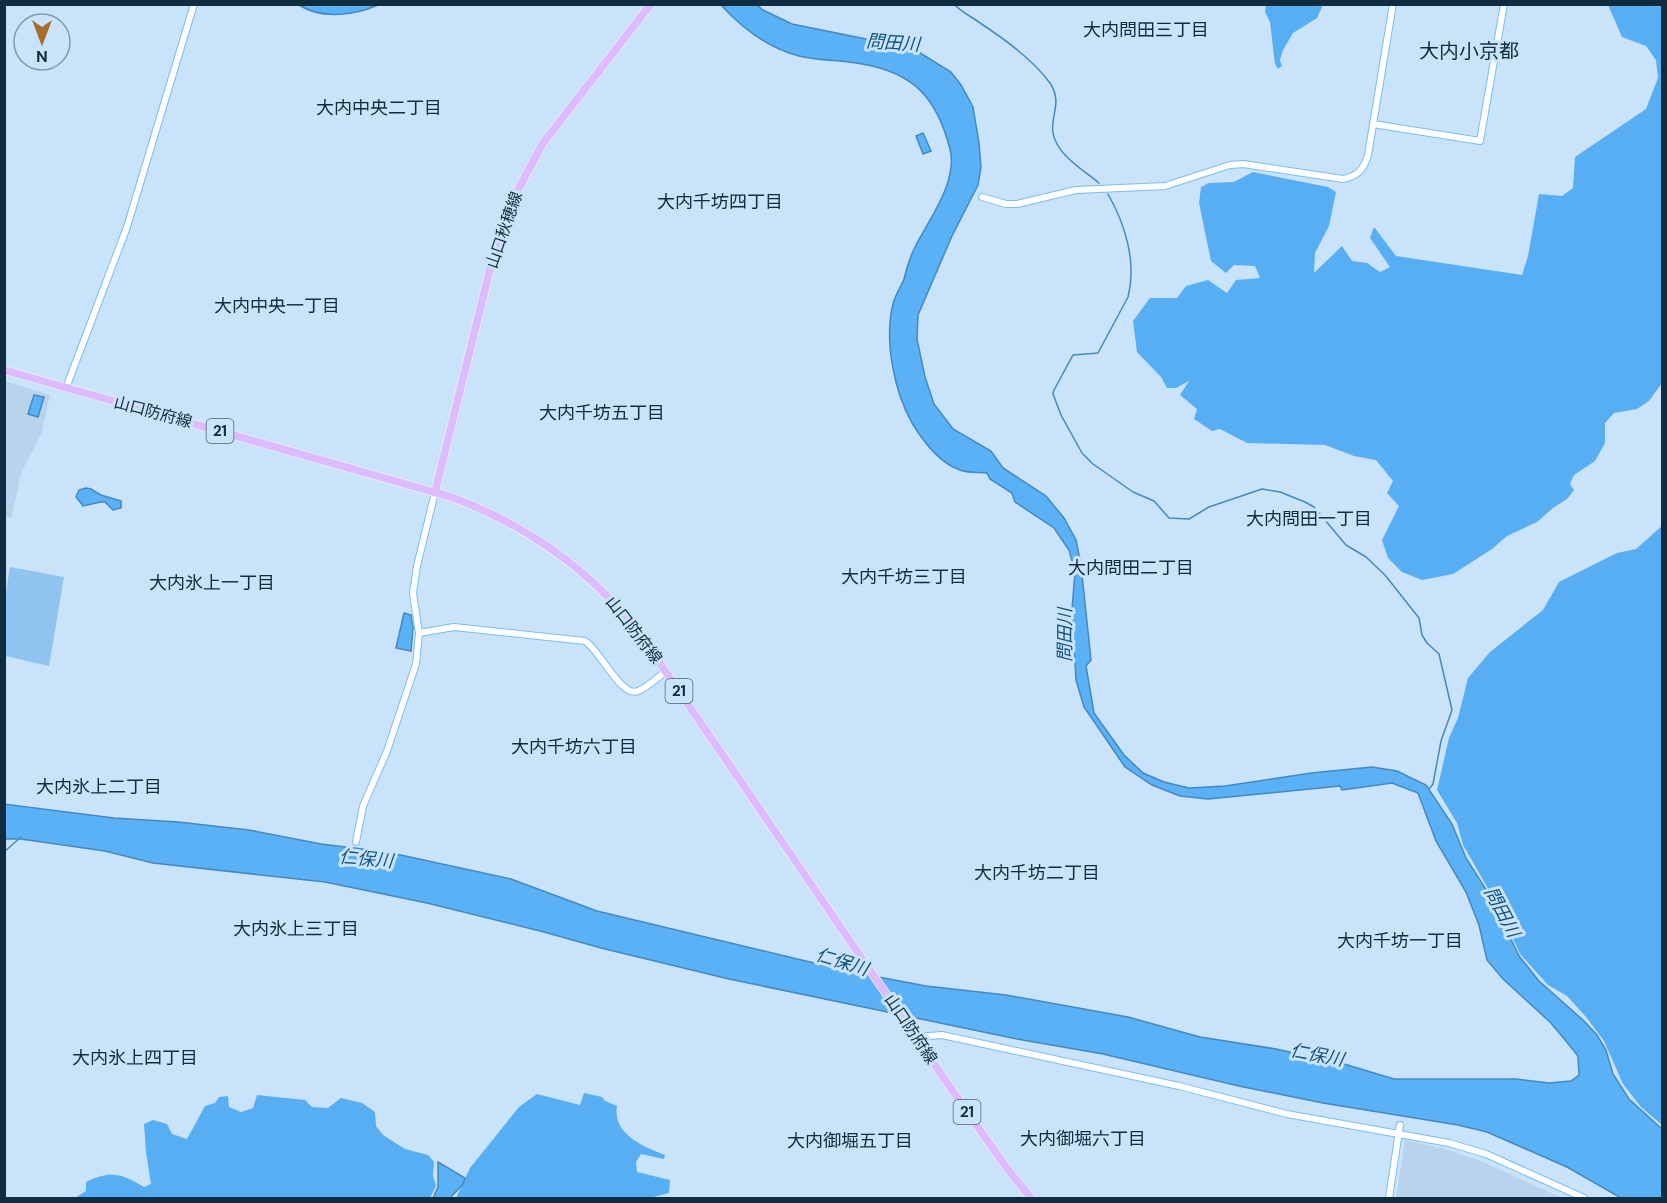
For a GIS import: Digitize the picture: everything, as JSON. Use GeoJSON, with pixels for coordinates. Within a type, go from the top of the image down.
{"type":"FeatureCollection","features":[{"type":"Feature","properties":{"kind":"main road","name":"山口秋穂線"},"geometry":{"type":"LineString","coordinates":[[435,492],[493,257],[512,201],[543,143],[651,4]]}},
{"type":"Feature","properties":{"kind":"main road","name":"山口防府線"},"geometry":{"type":"LineString","coordinates":[[4,370],[435,492],[496,516],[542,542],[570,562],[602,590],[625,615],[666,671],[916,1037],[1009,1171],[1031,1198]]}},
{"type":"Feature","properties":{"kind":"street"},"geometry":{"type":"LineString","coordinates":[[66,388],[126,227],[195,4]]}},
{"type":"Feature","properties":{"kind":"street"},"geometry":{"type":"LineString","coordinates":[[982,196],[1006,204],[1017,204],[1076,190],[1165,186],[1230,165],[1243,164],[1343,179],[1352,177],[1366,163],[1393,4]]}},
{"type":"Feature","properties":{"kind":"street"},"geometry":{"type":"LineString","coordinates":[[1373,124],[1480,141],[1504,4]]}},
{"type":"Feature","properties":{"kind":"street"},"geometry":{"type":"LineString","coordinates":[[356,842],[363,806],[387,751],[416,664],[419,633],[413,593],[417,566],[435,492]]}},
{"type":"Feature","properties":{"kind":"street"},"geometry":{"type":"LineString","coordinates":[[419,633],[454,627],[585,641],[595,648],[619,683],[626,690],[631,691],[638,691],[666,671]]}},
{"type":"Feature","properties":{"kind":"street"},"geometry":{"type":"LineString","coordinates":[[916,1037],[942,1035],[1156,1081],[1287,1114],[1399,1133],[1474,1150],[1584,1198]]}},
{"type":"Feature","properties":{"kind":"street"},"geometry":{"type":"LineString","coordinates":[[1389,1198],[1400,1125]]}},
{"type":"Feature","properties":{"kind":"shaded area"},"geometry":{"type":"Polygon","coordinates":[[[1266,5],[1323,5],[1317,18],[1293,33],[1283,50],[1280,60],[1282,66],[1278,69],[1275,64],[1270,22],[1265,12],[1266,5]]]}},
{"type":"Feature","properties":{"kind":"shaded area"},"geometry":{"type":"Polygon","coordinates":[[[1608,5],[1662,5],[1662,383],[1649,401],[1637,409],[1614,413],[1605,423],[1605,443],[1595,461],[1574,475],[1570,484],[1574,490],[1567,499],[1537,522],[1507,536],[1492,549],[1453,574],[1422,580],[1402,572],[1388,558],[1382,540],[1399,506],[1387,493],[1393,481],[1376,460],[1354,456],[1325,445],[1247,443],[1220,429],[1212,431],[1194,419],[1197,409],[1180,395],[1189,381],[1176,388],[1167,388],[1161,377],[1137,352],[1133,321],[1150,298],[1177,298],[1186,286],[1208,280],[1227,293],[1236,280],[1260,278],[1255,266],[1234,265],[1226,273],[1211,261],[1199,203],[1201,187],[1209,183],[1234,182],[1253,172],[1328,187],[1336,192],[1329,226],[1315,253],[1314,273],[1342,246],[1352,261],[1367,263],[1380,272],[1390,267],[1370,238],[1374,227],[1396,256],[1522,275],[1528,256],[1539,194],[1562,196],[1573,188],[1575,157],[1646,109],[1658,78],[1656,60],[1646,46],[1622,37],[1608,5]]]}},
{"type":"Feature","properties":{"kind":"shaded area"},"geometry":{"type":"Polygon","coordinates":[[[4,381],[50,395],[42,432],[22,471],[11,518],[4,516],[4,381]]]}},
{"type":"Feature","properties":{"kind":"shaded area"},"geometry":{"type":"Polygon","coordinates":[[[1662,526],[1662,1125],[1641,1107],[1623,1084],[1604,1041],[1586,1017],[1567,996],[1548,985],[1520,954],[1497,904],[1463,845],[1457,823],[1437,790],[1449,738],[1458,718],[1468,678],[1490,652],[1543,610],[1559,582],[1617,553],[1636,549],[1662,526]]]}},
{"type":"Feature","properties":{"kind":"shaded area"},"geometry":{"type":"Polygon","coordinates":[[[10,567],[64,577],[49,666],[5,656],[5,598],[10,567]]]}},
{"type":"Feature","properties":{"kind":"shaded area"},"geometry":{"type":"Polygon","coordinates":[[[584,1093],[602,1097],[605,1101],[617,1106],[619,1124],[624,1132],[639,1143],[665,1155],[664,1159],[641,1154],[636,1162],[637,1172],[670,1180],[669,1193],[650,1198],[456,1198],[470,1168],[519,1107],[537,1094],[580,1105],[584,1093]]]}},
{"type":"Feature","properties":{"kind":"shaded area"},"geometry":{"type":"Polygon","coordinates":[[[257,1095],[305,1100],[312,1107],[328,1108],[341,1098],[362,1103],[375,1112],[376,1126],[383,1135],[405,1149],[428,1155],[434,1162],[433,1176],[436,1186],[430,1198],[75,1198],[86,1191],[86,1182],[103,1176],[116,1175],[144,1187],[151,1184],[144,1124],[153,1120],[167,1124],[172,1134],[187,1139],[205,1106],[215,1103],[219,1097],[228,1096],[229,1107],[241,1112],[253,1108],[257,1095]]]}},
{"type":"Feature","properties":{"kind":"shaded area"},"geometry":{"type":"Polygon","coordinates":[[[1405,1140],[1442,1148],[1481,1161],[1562,1198],[1396,1198],[1405,1140]]]}},
{"type":"Feature","properties":{"kind":"water"},"geometry":{"type":"Polygon","coordinates":[[[299,5],[378,5],[349,13],[328,14],[308,10],[299,5]]]}},
{"type":"Feature","properties":{"kind":"water","name":"仁保川"},"geometry":{"type":"Polygon","coordinates":[[[721,5],[757,5],[792,24],[909,46],[951,72],[973,107],[981,167],[978,185],[952,236],[918,315],[917,339],[925,377],[934,404],[953,429],[991,451],[1003,468],[1046,496],[1064,518],[1076,540],[1081,565],[1091,660],[1086,666],[1094,713],[1124,755],[1143,773],[1164,782],[1189,788],[1225,786],[1311,773],[1372,767],[1397,771],[1426,785],[1452,824],[1466,858],[1492,899],[1519,956],[1539,981],[1597,1035],[1606,1050],[1613,1074],[1629,1099],[1662,1129],[1662,1198],[1621,1198],[1567,1167],[1487,1132],[1458,1125],[1323,1103],[1103,1054],[1017,1039],[729,979],[427,903],[325,882],[153,863],[105,851],[21,839],[5,839],[4,804],[114,818],[249,830],[321,844],[387,852],[511,879],[597,911],[852,972],[926,986],[1006,995],[1128,1017],[1200,1037],[1276,1049],[1344,1064],[1394,1079],[1516,1079],[1549,1083],[1571,1081],[1579,1075],[1578,1056],[1566,1041],[1550,1022],[1503,979],[1487,960],[1479,925],[1466,892],[1436,841],[1418,793],[1392,783],[1342,790],[1340,786],[1208,799],[1180,796],[1152,785],[1125,767],[1084,707],[1076,680],[1072,609],[1075,572],[1069,550],[1054,528],[1015,502],[1012,493],[990,479],[987,473],[963,471],[952,467],[938,457],[912,423],[900,396],[892,365],[890,318],[895,297],[904,279],[912,253],[941,199],[950,174],[950,149],[938,116],[921,91],[896,74],[862,64],[807,58],[777,48],[756,36],[721,5]]]}},
{"type":"Feature","properties":{"kind":"water"},"geometry":{"type":"Polygon","coordinates":[[[923,133],[931,151],[923,154],[916,136],[923,133]]]}},
{"type":"Feature","properties":{"kind":"water"},"geometry":{"type":"Polygon","coordinates":[[[34,395],[44,397],[38,417],[28,414],[34,395]]]}},
{"type":"Feature","properties":{"kind":"water"},"geometry":{"type":"Polygon","coordinates":[[[86,488],[121,501],[121,508],[113,510],[105,502],[83,506],[76,497],[79,490],[86,488]]]}},
{"type":"Feature","properties":{"kind":"water"},"geometry":{"type":"Polygon","coordinates":[[[404,613],[411,615],[413,628],[411,651],[396,648],[404,613]]]}},
{"type":"Feature","properties":{"kind":"water"},"geometry":{"type":"Polygon","coordinates":[[[438,1162],[465,1178],[463,1184],[450,1198],[433,1198],[438,1187],[438,1162]]]}},
{"type":"Feature","properties":{"kind":"waterway"},"geometry":{"type":"LineString","coordinates":[[954,4],[1027,58],[1050,83],[1056,97],[1053,127],[1055,141],[1071,161],[1099,183]]}},
{"type":"Feature","properties":{"kind":"waterway"},"geometry":{"type":"LineString","coordinates":[[1108,194],[1120,218],[1128,244],[1131,270],[1128,297],[1098,353],[1073,355],[1053,394],[1061,415],[1082,453],[1093,464],[1133,492],[1154,501],[1169,518],[1189,519],[1209,507],[1262,489],[1280,492],[1314,507],[1346,545],[1366,557],[1385,575],[1419,618],[1422,635],[1439,654],[1452,710],[1441,741],[1433,784],[1429,789]]}},
{"type":"Feature","properties":{"kind":"waterway"},"geometry":{"type":"LineString","coordinates":[[4,852],[21,837]]}},
{"type":"Feature","properties":{"kind":"district","name":"大内問田三丁目"},"geometry":{"type":"Point","coordinates":[1146,30]}},
{"type":"Feature","properties":{"kind":"district","name":"大内小京都"},"geometry":{"type":"Point","coordinates":[1469,51]}},
{"type":"Feature","properties":{"kind":"district","name":"大内中央二丁目"},"geometry":{"type":"Point","coordinates":[379,108]}},
{"type":"Feature","properties":{"kind":"district","name":"大内千坊四丁目"},"geometry":{"type":"Point","coordinates":[720,202]}},
{"type":"Feature","properties":{"kind":"district","name":"大内中央一丁目"},"geometry":{"type":"Point","coordinates":[277,306]}},
{"type":"Feature","properties":{"kind":"district","name":"大内千坊五丁目"},"geometry":{"type":"Point","coordinates":[602,413]}},
{"type":"Feature","properties":{"kind":"district","name":"大内問田一丁目"},"geometry":{"type":"Point","coordinates":[1309,519]}},
{"type":"Feature","properties":{"kind":"district","name":"大内問田二丁目"},"geometry":{"type":"Point","coordinates":[1131,568]}},
{"type":"Feature","properties":{"kind":"district","name":"大内千坊三丁目"},"geometry":{"type":"Point","coordinates":[904,577]}},
{"type":"Feature","properties":{"kind":"district","name":"大内氷上一丁目"},"geometry":{"type":"Point","coordinates":[212,583]}},
{"type":"Feature","properties":{"kind":"district","name":"大内千坊六丁目"},"geometry":{"type":"Point","coordinates":[574,747]}},
{"type":"Feature","properties":{"kind":"district","name":"大内氷上二丁目"},"geometry":{"type":"Point","coordinates":[99,787]}},
{"type":"Feature","properties":{"kind":"district","name":"大内千坊二丁目"},"geometry":{"type":"Point","coordinates":[1037,873]}},
{"type":"Feature","properties":{"kind":"district","name":"大内氷上三丁目"},"geometry":{"type":"Point","coordinates":[296,929]}},
{"type":"Feature","properties":{"kind":"district","name":"大内千坊一丁目"},"geometry":{"type":"Point","coordinates":[1400,941]}},
{"type":"Feature","properties":{"kind":"district","name":"大内氷上四丁目"},"geometry":{"type":"Point","coordinates":[135,1058]}},
{"type":"Feature","properties":{"kind":"district","name":"大内御堀六丁目"},"geometry":{"type":"Point","coordinates":[1083,1139]}},
{"type":"Feature","properties":{"kind":"district","name":"大内御堀五丁目"},"geometry":{"type":"Point","coordinates":[850,1141]}},
{"type":"Feature","properties":{"kind":"water label","name":"問田川"},"geometry":{"type":"Point","coordinates":[893,43]}},
{"type":"Feature","properties":{"kind":"water label","name":"問田川"},"geometry":{"type":"Point","coordinates":[1065,635]}},
{"type":"Feature","properties":{"kind":"water label","name":"問田川"},"geometry":{"type":"Point","coordinates":[1502,912]}}]}
